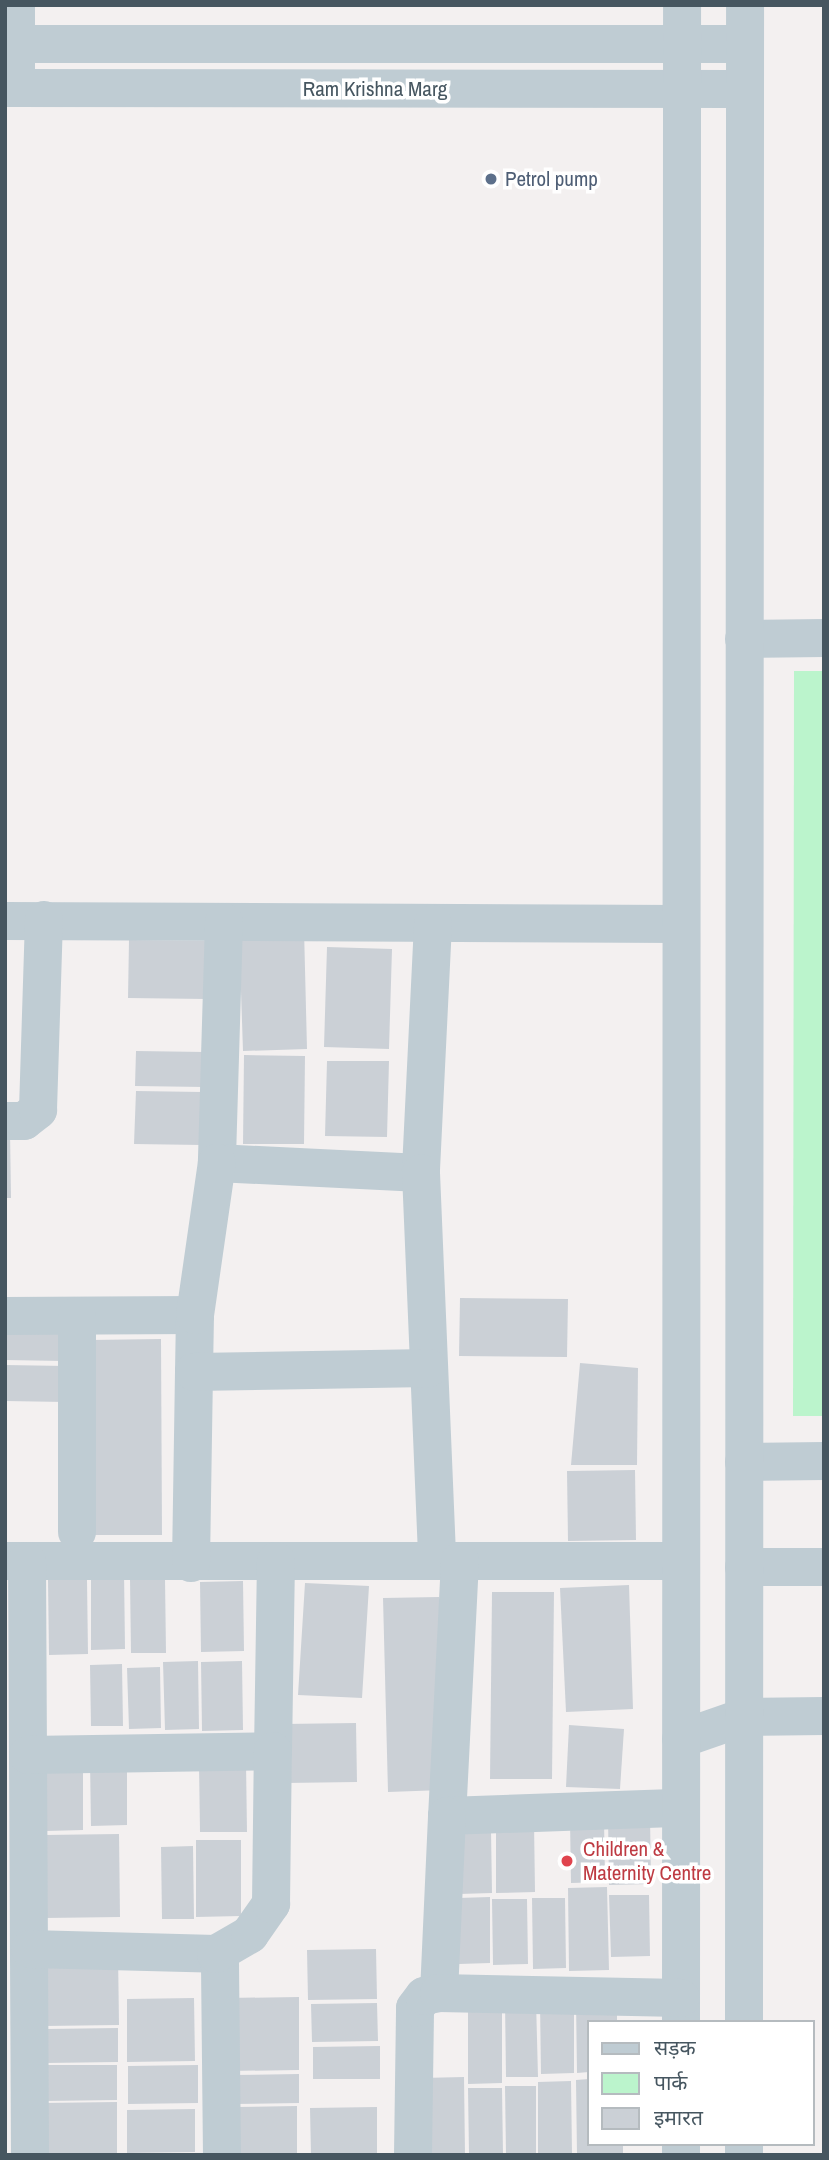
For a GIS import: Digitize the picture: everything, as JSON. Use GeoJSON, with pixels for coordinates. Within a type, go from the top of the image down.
{"type":"FeatureCollection","features":[{"type":"Feature","properties":{"kind":"street"},"geometry":{"type":"LineString","coordinates":[[10,88],[11,44],[16,5]]}},
{"type":"Feature","properties":{"kind":"street"},"geometry":{"type":"LineString","coordinates":[[413,2155],[415,2008],[424,1996],[439,1993],[681,2010],[682,5]]}},
{"type":"Feature","properties":{"kind":"street"},"geometry":{"type":"LineString","coordinates":[[744,2020],[745,5]]}},
{"type":"Feature","properties":{"kind":"street"},"geometry":{"type":"LineString","coordinates":[[11,44],[745,44]]}},
{"type":"Feature","properties":{"kind":"street","name":"Ram Krishna Marg"},"geometry":{"type":"LineString","coordinates":[[10,88],[745,89]]}},
{"type":"Feature","properties":{"kind":"street"},"geometry":{"type":"LineString","coordinates":[[744,639],[824,638]]}},
{"type":"Feature","properties":{"kind":"street"},"geometry":{"type":"LineString","coordinates":[[5,1121],[24,1121],[38,1110],[44,920]]}},
{"type":"Feature","properties":{"kind":"street"},"geometry":{"type":"LineString","coordinates":[[5,921],[681,924]]}},
{"type":"Feature","properties":{"kind":"street"},"geometry":{"type":"LineString","coordinates":[[191,1563],[195,1315],[217,1163],[224,922]]}},
{"type":"Feature","properties":{"kind":"street"},"geometry":{"type":"LineString","coordinates":[[433,924],[421,1172],[429,1368],[448,1561],[447,1816],[439,1993]]}},
{"type":"Feature","properties":{"kind":"street"},"geometry":{"type":"LineString","coordinates":[[217,1163],[421,1172]]}},
{"type":"Feature","properties":{"kind":"street"},"geometry":{"type":"LineString","coordinates":[[5,1316],[195,1315]]}},
{"type":"Feature","properties":{"kind":"street"},"geometry":{"type":"LineString","coordinates":[[76,1532],[77,1316]]}},
{"type":"Feature","properties":{"kind":"street"},"geometry":{"type":"LineString","coordinates":[[194,1372],[429,1368]]}},
{"type":"Feature","properties":{"kind":"street"},"geometry":{"type":"LineString","coordinates":[[744,1462],[824,1461]]}},
{"type":"Feature","properties":{"kind":"street"},"geometry":{"type":"LineString","coordinates":[[30,2155],[17,2033],[30,1949],[28,1755],[16,1561],[681,1561]]}},
{"type":"Feature","properties":{"kind":"street"},"geometry":{"type":"LineString","coordinates":[[30,1949],[215,1954],[250,1934],[271,1904],[276,1561]]}},
{"type":"Feature","properties":{"kind":"street"},"geometry":{"type":"LineString","coordinates":[[744,1567],[824,1567]]}},
{"type":"Feature","properties":{"kind":"street"},"geometry":{"type":"LineString","coordinates":[[681,1739],[744,1717],[824,1716]]}},
{"type":"Feature","properties":{"kind":"street"},"geometry":{"type":"LineString","coordinates":[[28,1755],[273,1751]]}},
{"type":"Feature","properties":{"kind":"street"},"geometry":{"type":"LineString","coordinates":[[447,1816],[681,1808]]}},
{"type":"Feature","properties":{"kind":"street"},"geometry":{"type":"LineString","coordinates":[[215,1954],[219,1965],[222,2155]]}},
{"type":"Feature","properties":{"kind":"green space"},"geometry":{"type":"Polygon","coordinates":[[[794,671],[824,671],[824,1416],[793,1416],[794,671]]]}},
{"type":"Feature","properties":{"kind":"building"},"geometry":{"type":"Polygon","coordinates":[[[304,929],[307,1049],[243,1051],[239,931],[304,929]]]}},
{"type":"Feature","properties":{"kind":"building"},"geometry":{"type":"Polygon","coordinates":[[[129,940],[207,941],[206,999],[128,998],[129,940]]]}},
{"type":"Feature","properties":{"kind":"building"},"geometry":{"type":"Polygon","coordinates":[[[327,947],[392,949],[389,1049],[324,1047],[327,947]]]}},
{"type":"Feature","properties":{"kind":"building"},"geometry":{"type":"Polygon","coordinates":[[[136,1051],[205,1052],[204,1087],[135,1086],[136,1051]]]}},
{"type":"Feature","properties":{"kind":"building"},"geometry":{"type":"Polygon","coordinates":[[[244,1055],[305,1056],[304,1144],[243,1144],[244,1055]]]}},
{"type":"Feature","properties":{"kind":"building"},"geometry":{"type":"Polygon","coordinates":[[[327,1061],[389,1061],[387,1137],[325,1136],[327,1061]]]}},
{"type":"Feature","properties":{"kind":"building"},"geometry":{"type":"Polygon","coordinates":[[[136,1091],[202,1092],[202,1145],[134,1144],[136,1091]]]}},
{"type":"Feature","properties":{"kind":"building"},"geometry":{"type":"Polygon","coordinates":[[[5,1131],[10,1131],[11,1198],[5,1198],[5,1131]]]}},
{"type":"Feature","properties":{"kind":"building"},"geometry":{"type":"Polygon","coordinates":[[[460,1298],[568,1299],[567,1357],[459,1356],[460,1298]]]}},
{"type":"Feature","properties":{"kind":"building"},"geometry":{"type":"Polygon","coordinates":[[[5,1318],[64,1319],[64,1361],[5,1360],[5,1318]]]}},
{"type":"Feature","properties":{"kind":"building"},"geometry":{"type":"Polygon","coordinates":[[[161,1339],[162,1535],[90,1535],[90,1340],[161,1339]]]}},
{"type":"Feature","properties":{"kind":"building"},"geometry":{"type":"Polygon","coordinates":[[[580,1363],[638,1368],[637,1465],[571,1465],[580,1363]]]}},
{"type":"Feature","properties":{"kind":"building"},"geometry":{"type":"Polygon","coordinates":[[[5,1365],[66,1366],[65,1402],[5,1401],[5,1365]]]}},
{"type":"Feature","properties":{"kind":"building"},"geometry":{"type":"Polygon","coordinates":[[[635,1470],[636,1540],[568,1541],[567,1471],[635,1470]]]}},
{"type":"Feature","properties":{"kind":"building"},"geometry":{"type":"Polygon","coordinates":[[[124,1570],[125,1649],[91,1650],[91,1571],[124,1570]]]}},
{"type":"Feature","properties":{"kind":"building"},"geometry":{"type":"Polygon","coordinates":[[[165,1578],[166,1653],[131,1653],[130,1579],[165,1578]]]}},
{"type":"Feature","properties":{"kind":"building"},"geometry":{"type":"Polygon","coordinates":[[[48,1580],[87,1580],[88,1654],[49,1655],[48,1580]]]}},
{"type":"Feature","properties":{"kind":"building"},"geometry":{"type":"Polygon","coordinates":[[[243,1581],[244,1651],[201,1652],[200,1582],[243,1581]]]}},
{"type":"Feature","properties":{"kind":"building"},"geometry":{"type":"Polygon","coordinates":[[[305,1583],[369,1586],[362,1698],[298,1695],[305,1583]]]}},
{"type":"Feature","properties":{"kind":"building"},"geometry":{"type":"Polygon","coordinates":[[[629,1585],[633,1709],[566,1712],[560,1588],[629,1585]]]}},
{"type":"Feature","properties":{"kind":"building"},"geometry":{"type":"Polygon","coordinates":[[[492,1592],[554,1592],[552,1779],[490,1779],[492,1592]]]}},
{"type":"Feature","properties":{"kind":"building"},"geometry":{"type":"Polygon","coordinates":[[[439,1597],[443,1790],[388,1792],[383,1598],[439,1597]]]}},
{"type":"Feature","properties":{"kind":"building"},"geometry":{"type":"Polygon","coordinates":[[[198,1661],[199,1729],[165,1730],[163,1662],[198,1661]]]}},
{"type":"Feature","properties":{"kind":"building"},"geometry":{"type":"Polygon","coordinates":[[[242,1661],[243,1730],[202,1731],[201,1662],[242,1661]]]}},
{"type":"Feature","properties":{"kind":"building"},"geometry":{"type":"Polygon","coordinates":[[[122,1664],[123,1726],[91,1726],[90,1665],[122,1664]]]}},
{"type":"Feature","properties":{"kind":"building"},"geometry":{"type":"Polygon","coordinates":[[[160,1667],[161,1728],[129,1729],[127,1668],[160,1667]]]}},
{"type":"Feature","properties":{"kind":"building"},"geometry":{"type":"Polygon","coordinates":[[[356,1723],[357,1782],[285,1783],[284,1724],[356,1723]]]}},
{"type":"Feature","properties":{"kind":"building"},"geometry":{"type":"Polygon","coordinates":[[[569,1725],[624,1729],[620,1789],[566,1787],[569,1725]]]}},
{"type":"Feature","properties":{"kind":"building"},"geometry":{"type":"Polygon","coordinates":[[[127,1759],[127,1825],[91,1826],[90,1760],[127,1759]]]}},
{"type":"Feature","properties":{"kind":"building"},"geometry":{"type":"Polygon","coordinates":[[[246,1762],[247,1832],[200,1832],[199,1763],[246,1762]]]}},
{"type":"Feature","properties":{"kind":"building"},"geometry":{"type":"Polygon","coordinates":[[[83,1770],[83,1830],[46,1831],[45,1771],[83,1770]]]}},
{"type":"Feature","properties":{"kind":"building"},"geometry":{"type":"Polygon","coordinates":[[[650,1815],[651,1884],[609,1885],[608,1816],[650,1815]]]}},
{"type":"Feature","properties":{"kind":"building"},"geometry":{"type":"Polygon","coordinates":[[[604,1819],[605,1882],[571,1883],[570,1820],[604,1819]]]}},
{"type":"Feature","properties":{"kind":"building"},"geometry":{"type":"Polygon","coordinates":[[[534,1822],[535,1892],[496,1893],[496,1823],[534,1822]]]}},
{"type":"Feature","properties":{"kind":"building"},"geometry":{"type":"Polygon","coordinates":[[[458,1830],[491,1830],[492,1893],[459,1894],[458,1830]]]}},
{"type":"Feature","properties":{"kind":"building"},"geometry":{"type":"Polygon","coordinates":[[[119,1834],[120,1917],[45,1918],[44,1835],[119,1834]]]}},
{"type":"Feature","properties":{"kind":"building"},"geometry":{"type":"Polygon","coordinates":[[[196,1840],[241,1840],[241,1916],[196,1917],[196,1840]]]}},
{"type":"Feature","properties":{"kind":"building"},"geometry":{"type":"Polygon","coordinates":[[[193,1846],[194,1919],[162,1919],[161,1847],[193,1846]]]}},
{"type":"Feature","properties":{"kind":"building"},"geometry":{"type":"Polygon","coordinates":[[[607,1887],[609,1970],[569,1971],[568,1888],[607,1887]]]}},
{"type":"Feature","properties":{"kind":"building"},"geometry":{"type":"Polygon","coordinates":[[[609,1895],[649,1895],[650,1956],[611,1957],[609,1895]]]}},
{"type":"Feature","properties":{"kind":"building"},"geometry":{"type":"Polygon","coordinates":[[[490,1897],[490,1963],[459,1964],[458,1898],[490,1897]]]}},
{"type":"Feature","properties":{"kind":"building"},"geometry":{"type":"Polygon","coordinates":[[[532,1898],[565,1898],[566,1968],[533,1969],[532,1898]]]}},
{"type":"Feature","properties":{"kind":"building"},"geometry":{"type":"Polygon","coordinates":[[[492,1899],[527,1899],[528,1964],[493,1965],[492,1899]]]}},
{"type":"Feature","properties":{"kind":"building"},"geometry":{"type":"Polygon","coordinates":[[[376,1949],[377,1999],[308,2000],[307,1950],[376,1949]]]}},
{"type":"Feature","properties":{"kind":"building"},"geometry":{"type":"Polygon","coordinates":[[[118,1953],[119,2025],[45,2026],[44,1954],[118,1953]]]}},
{"type":"Feature","properties":{"kind":"building"},"geometry":{"type":"Polygon","coordinates":[[[299,1997],[299,2070],[228,2071],[228,1998],[299,1997]]]}},
{"type":"Feature","properties":{"kind":"building"},"geometry":{"type":"Polygon","coordinates":[[[194,1998],[195,2061],[127,2062],[127,1999],[194,1998]]]}},
{"type":"Feature","properties":{"kind":"building"},"geometry":{"type":"Polygon","coordinates":[[[536,2000],[538,2077],[506,2077],[505,2001],[536,2000]]]}},
{"type":"Feature","properties":{"kind":"building"},"geometry":{"type":"Polygon","coordinates":[[[617,2000],[617,2020],[588,2020],[588,2072],[577,2073],[576,2001],[617,2000]]]}},
{"type":"Feature","properties":{"kind":"building"},"geometry":{"type":"Polygon","coordinates":[[[574,2001],[574,2073],[541,2074],[540,2002],[574,2001]]]}},
{"type":"Feature","properties":{"kind":"building"},"geometry":{"type":"Polygon","coordinates":[[[377,2003],[378,2041],[312,2042],[311,2004],[377,2003]]]}},
{"type":"Feature","properties":{"kind":"building"},"geometry":{"type":"Polygon","coordinates":[[[502,2004],[502,2083],[468,2084],[468,2005],[502,2004]]]}},
{"type":"Feature","properties":{"kind":"building"},"geometry":{"type":"Polygon","coordinates":[[[118,2028],[118,2062],[45,2063],[45,2029],[118,2028]]]}},
{"type":"Feature","properties":{"kind":"building"},"geometry":{"type":"Polygon","coordinates":[[[380,2046],[380,2079],[313,2079],[313,2047],[380,2046]]]}},
{"type":"Feature","properties":{"kind":"building"},"geometry":{"type":"Polygon","coordinates":[[[44,2065],[117,2065],[117,2100],[45,2101],[44,2065]]]}},
{"type":"Feature","properties":{"kind":"building"},"geometry":{"type":"Polygon","coordinates":[[[198,2065],[198,2103],[128,2104],[128,2066],[198,2065]]]}},
{"type":"Feature","properties":{"kind":"building"},"geometry":{"type":"Polygon","coordinates":[[[299,2074],[299,2103],[232,2104],[232,2075],[299,2074]]]}},
{"type":"Feature","properties":{"kind":"building"},"geometry":{"type":"Polygon","coordinates":[[[464,2077],[465,2155],[423,2155],[422,2078],[464,2077]]]}},
{"type":"Feature","properties":{"kind":"building"},"geometry":{"type":"Polygon","coordinates":[[[588,2079],[588,2146],[623,2146],[623,2155],[577,2155],[576,2080],[588,2079]]]}},
{"type":"Feature","properties":{"kind":"building"},"geometry":{"type":"Polygon","coordinates":[[[571,2081],[572,2154],[538,2154],[538,2082],[571,2081]]]}},
{"type":"Feature","properties":{"kind":"building"},"geometry":{"type":"Polygon","coordinates":[[[505,2086],[536,2086],[536,2155],[506,2155],[505,2086]]]}},
{"type":"Feature","properties":{"kind":"building"},"geometry":{"type":"Polygon","coordinates":[[[468,2088],[502,2088],[503,2155],[469,2155],[468,2088]]]}},
{"type":"Feature","properties":{"kind":"building"},"geometry":{"type":"Polygon","coordinates":[[[117,2102],[117,2155],[45,2155],[44,2103],[117,2102]]]}},
{"type":"Feature","properties":{"kind":"building"},"geometry":{"type":"Polygon","coordinates":[[[297,2106],[297,2155],[236,2155],[236,2107],[297,2106]]]}},
{"type":"Feature","properties":{"kind":"building"},"geometry":{"type":"Polygon","coordinates":[[[377,2107],[377,2155],[311,2155],[310,2108],[377,2107]]]}},
{"type":"Feature","properties":{"kind":"building"},"geometry":{"type":"Polygon","coordinates":[[[195,2109],[195,2152],[127,2153],[127,2110],[195,2109]]]}},
{"type":"Feature","properties":{"kind":"place","name":"Petrol pump"},"geometry":{"type":"Point","coordinates":[491,179]}},
{"type":"Feature","properties":{"kind":"place","name":"Children & Maternity Centre"},"geometry":{"type":"Point","coordinates":[567,1861]}}]}
